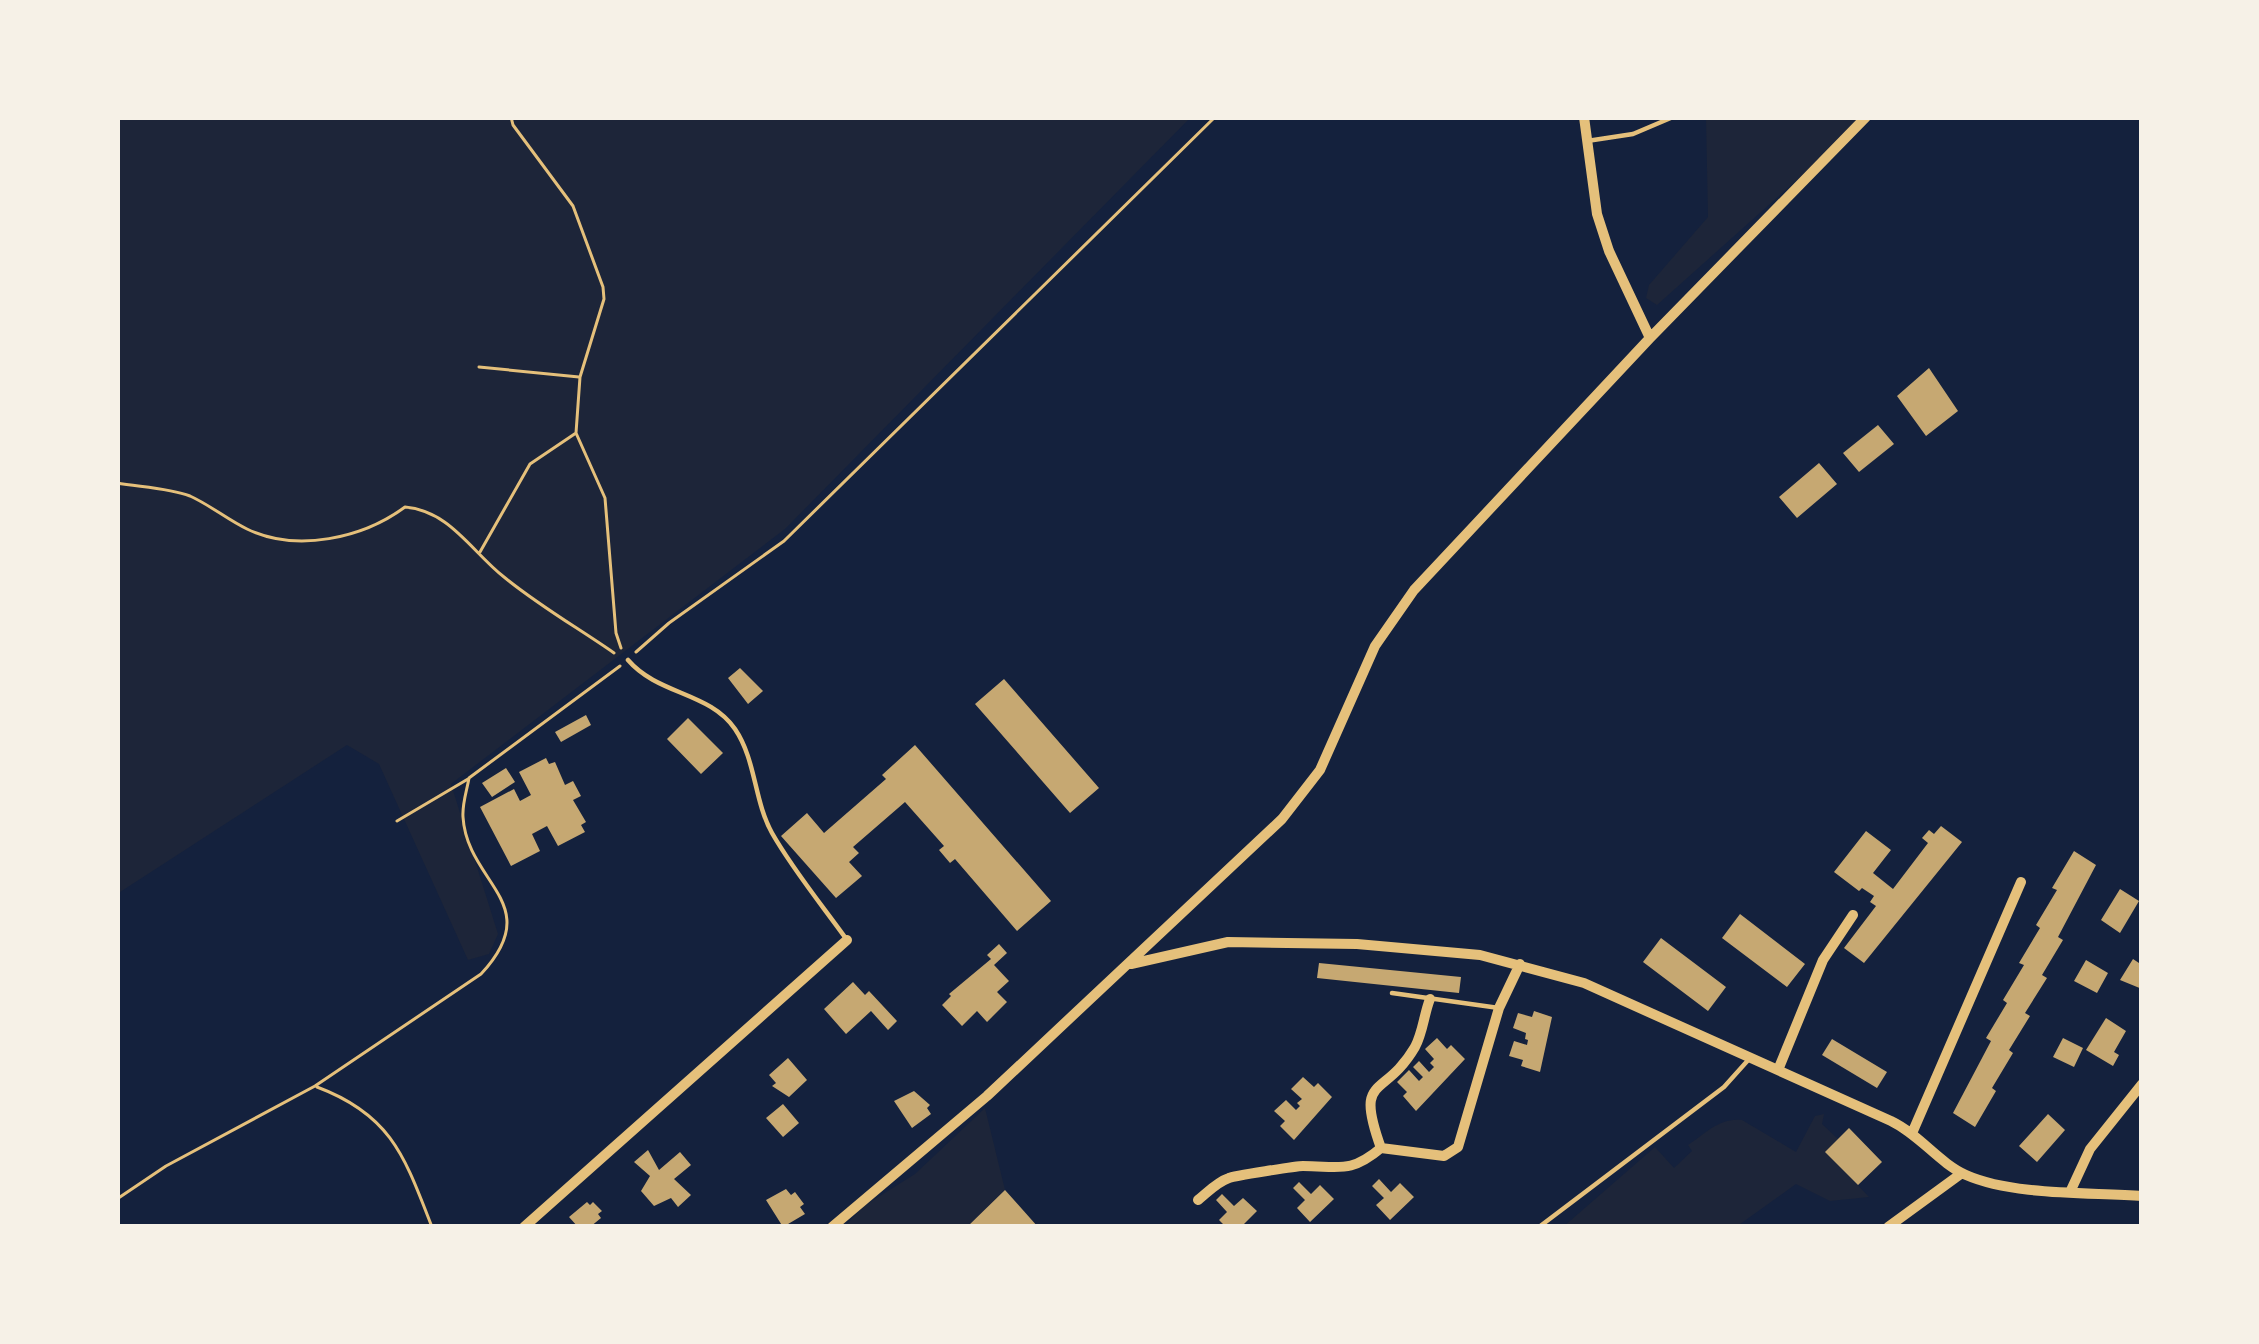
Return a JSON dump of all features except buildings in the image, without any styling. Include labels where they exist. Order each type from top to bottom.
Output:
[{"type":"street","points":[[1584,117],[1597,214],[1650,338]]},
{"type":"street","points":[[832,1227],[933,1145],[1304,794],[1332,746],[1375,646],[1441,559],[1866,117]]},
{"type":"street","points":[[1913,1132],[2021,882]]},
{"type":"street","points":[[1778,1070],[1823,960],[1853,915]]},
{"type":"street","points":[[524,1227],[847,940]]},
{"type":"street","points":[[1128,965],[1228,942],[1281,941],[1435,949],[1520,964],[1584,983],[1913,1132],[1962,1173],[2018,1186],[2142,1196]]},
{"type":"street","points":[[1198,1200],[1233,1176],[1298,1166],[1341,1170],[1365,1161],[1381,1148],[1444,1156],[1458,1147],[1499,1008],[1520,964]]},
{"type":"street","points":[[1381,1148],[1369,1117],[1370,1099],[1415,1046],[1430,999]]},
{"type":"street","points":[[2071,1190],[2090,1149],[2142,1084]]},
{"type":"street","points":[[1888,1227],[1962,1173]]},
{"type":"lane","points":[[1587,141],[1633,134],[1673,117]]},
{"type":"lane","points":[[626,659],[650,682],[695,697],[734,726],[754,772],[770,830],[847,940]]},
{"type":"lane","points":[[1392,994],[1499,1008]]},
{"type":"lane","points":[[1539,1227],[1724,1087],[1750,1058]]},
{"type":"path","points":[[512,117],[512,125],[573,206],[600,276],[604,298],[580,377],[576,433],[605,497],[616,633],[626,659]]},
{"type":"path","points":[[479,367],[580,377]]},
{"type":"path","points":[[479,554],[530,464],[576,433]]},
{"type":"path","points":[[117,483],[189,496],[248,530],[278,541],[354,536],[405,507],[427,508],[507,580],[626,659]]},
{"type":"path","points":[[397,821],[470,778]]},
{"type":"path","points":[[314,1086],[344,1097],[380,1123],[407,1164],[432,1227]]},
{"type":"shaded area","points":[[117,117],[1191,117],[785,529],[451,784],[498,934],[489,954],[468,960],[379,764],[347,745],[117,894]]},
{"type":"shaded area","points":[[1706,117],[1867,117],[1657,305],[1646,298],[1649,285],[1708,217]]},
{"type":"shaded area","points":[[985,1108],[1005,1190],[967,1227],[844,1227],[864,1206],[915,1174]]},
{"type":"shaded area","points":[[1824,1114],[1822,1124],[1838,1139],[1826,1152],[1869,1197],[1830,1201],[1796,1184],[1736,1227],[1563,1227],[1655,1147],[1674,1168],[1692,1151],[1688,1145],[1707,1131],[1720,1123],[1742,1120],[1796,1152],[1815,1116]]}]
